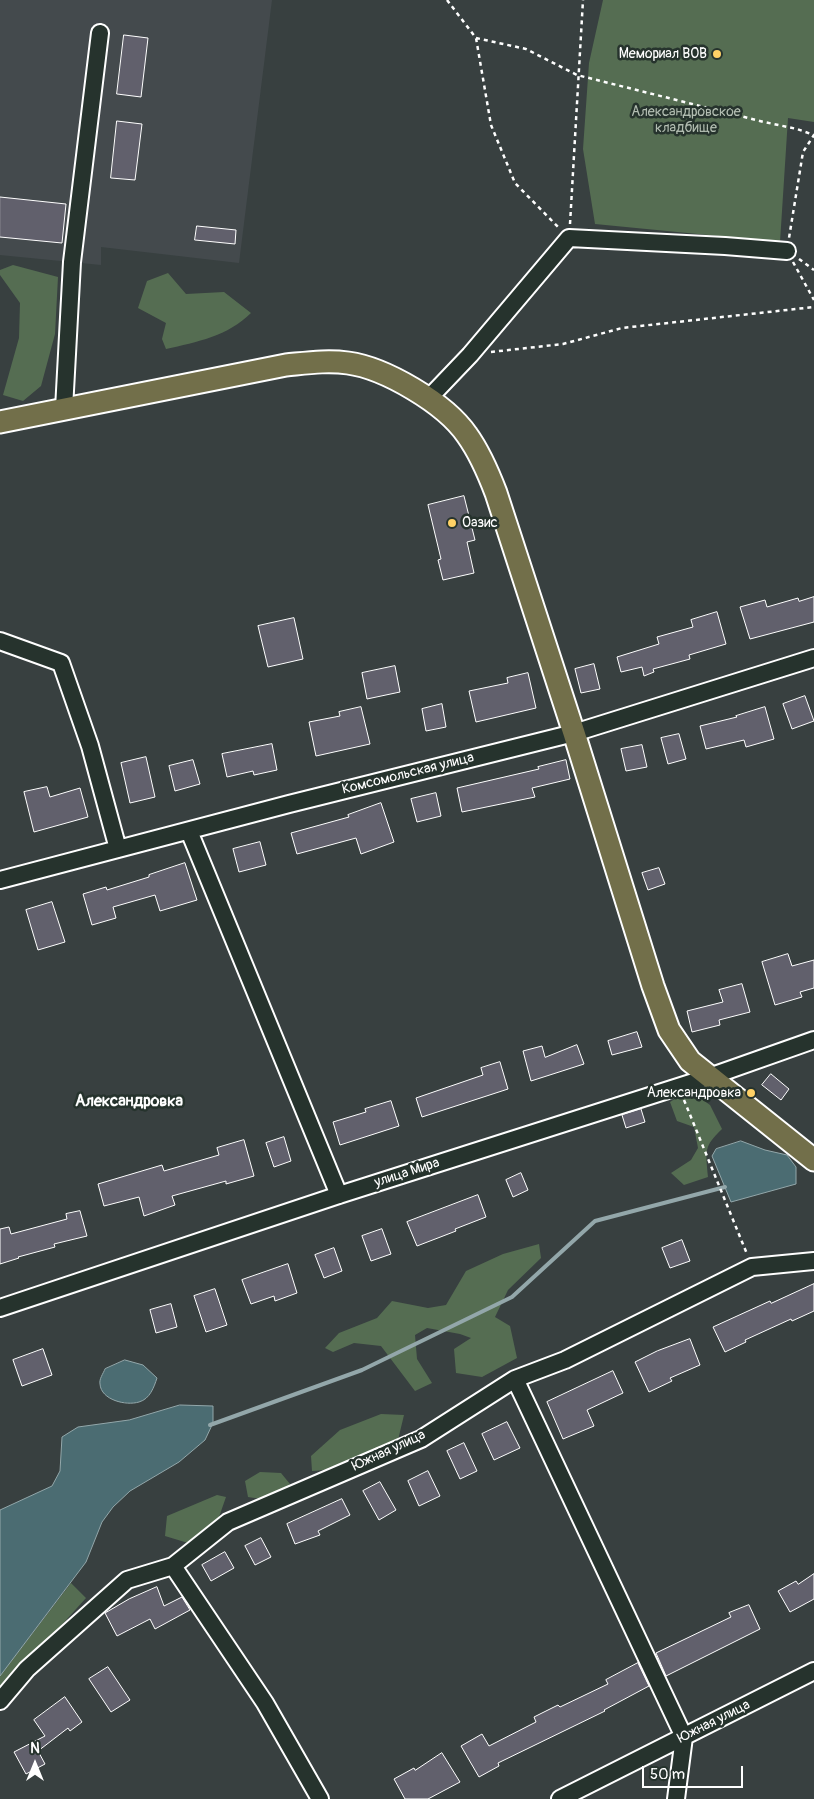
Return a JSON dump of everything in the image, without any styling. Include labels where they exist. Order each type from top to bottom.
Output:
[{"type":"main road","points":[[0,422],[286,365],[324,362],[348,363],[374,370],[396,380],[428,399],[449,415],[466,433],[481,457],[496,492],[650,976],[669,1030],[690,1061],[814,1160]]},
{"type":"street","points":[[64,409],[72,262],[100,33]]},
{"type":"street","points":[[428,399],[470,355],[569,238],[787,251]]},
{"type":"street","points":[[0,641],[62,663],[90,746],[118,849]]},
{"type":"street","name":"Комсомольская улица","points":[[0,880],[574,733],[814,658]]},
{"type":"street","points":[[189,831],[339,1195]]},
{"type":"street","name":"улица Мира","points":[[0,1308],[339,1195],[709,1077],[814,1040]]},
{"type":"street","name":"Южная улица","points":[[0,1701],[27,1669],[127,1580],[173,1566],[228,1522],[420,1438],[515,1379],[565,1360],[752,1267],[814,1261]]},
{"type":"street","points":[[515,1379],[684,1737],[676,1799]]},
{"type":"street","points":[[173,1566],[265,1703],[320,1799]]},
{"type":"street","name":"Южная улица","points":[[560,1799],[814,1671]]},
{"type":"path","points":[[447,0],[476,38],[491,125],[515,182],[569,238]]},
{"type":"path","points":[[569,238],[583,0]]},
{"type":"path","points":[[476,38],[526,49],[578,75],[798,129],[814,135],[803,152],[787,251],[814,300]]},
{"type":"path","points":[[787,251],[814,270]]},
{"type":"path","points":[[470,355],[563,344],[622,328],[814,307]]},
{"type":"path","points":[[678,1087],[752,1267]]},
{"type":"shaded area","points":[[0,0],[272,0],[239,263],[101,247],[101,265],[0,255]]},
{"type":"green space","name":"Александровское кладбище","points":[[603,0],[814,0],[814,122],[788,118],[780,242],[595,224],[583,149],[589,63]]},
{"type":"green space","points":[[13,265],[58,277],[55,334],[41,386],[23,401],[3,395],[19,338],[20,303],[0,275],[0,270]]},
{"type":"green space","points":[[168,273],[186,294],[224,292],[251,313],[222,333],[200,341],[166,349],[162,339],[166,323],[138,308],[147,281]]},
{"type":"green space","points":[[689,1090],[710,1105],[722,1129],[712,1140],[707,1150],[708,1177],[684,1185],[671,1173],[691,1160],[698,1148],[694,1127],[677,1121],[670,1102]]},
{"type":"green space","points":[[539,1244],[541,1258],[508,1290],[495,1317],[510,1326],[517,1358],[482,1377],[456,1373],[454,1349],[471,1338],[460,1334],[427,1328],[415,1335],[417,1359],[432,1383],[415,1391],[381,1346],[354,1343],[333,1352],[325,1348],[339,1333],[377,1318],[392,1301],[428,1308],[446,1305],[466,1271],[503,1254]]},
{"type":"green space","points":[[381,1414],[404,1415],[398,1440],[379,1451],[346,1464],[312,1471],[311,1456],[340,1430]]},
{"type":"green space","points":[[260,1472],[281,1473],[290,1484],[270,1496],[260,1498],[248,1497],[245,1481]]},
{"type":"green space","points":[[217,1495],[226,1497],[219,1517],[200,1537],[188,1543],[165,1536],[167,1516]]},
{"type":"green space","points":[[71,1583],[86,1598],[0,1693],[0,1676]]},
{"type":"water","points":[[741,1141],[765,1150],[787,1155],[796,1167],[796,1184],[731,1202],[712,1156],[716,1149]]},
{"type":"water","points":[[125,1360],[143,1365],[157,1378],[149,1395],[139,1402],[121,1402],[109,1398],[101,1390],[100,1380],[105,1369]]},
{"type":"water","points":[[180,1405],[213,1406],[213,1423],[205,1440],[179,1462],[130,1491],[113,1507],[102,1522],[86,1562],[0,1676],[0,1510],[52,1486],[60,1471],[62,1437],[78,1427],[129,1420]]},
{"type":"building","points":[[124,35],[148,38],[141,97],[117,94]]},
{"type":"building","points":[[117,121],[142,124],[135,180],[111,178]]},
{"type":"building","points":[[0,197],[66,204],[62,243],[0,237]]},
{"type":"building","points":[[197,226],[236,230],[235,244],[195,240]]},
{"type":"building","name":"Оазис","points":[[464,496],[475,540],[467,542],[474,573],[443,580],[438,560],[441,559],[428,505]]},
{"type":"building","points":[[814,597],[814,622],[750,639],[740,607],[765,600],[767,607],[798,598],[799,601]]},
{"type":"building","points":[[717,612],[726,644],[689,655],[690,659],[653,669],[654,672],[644,676],[642,667],[621,672],[617,657],[659,644],[657,637],[693,627],[691,620]]},
{"type":"building","points":[[294,618],[303,659],[268,667],[258,626]]},
{"type":"building","points":[[594,664],[600,689],[581,693],[575,669]]},
{"type":"building","points":[[395,666],[400,692],[367,699],[362,673]]},
{"type":"building","points":[[528,673],[536,708],[476,722],[469,691],[508,683],[507,678]]},
{"type":"building","points":[[805,696],[814,721],[792,729],[783,704]]},
{"type":"building","points":[[442,704],[446,727],[426,731],[422,709]]},
{"type":"building","points":[[361,707],[370,744],[316,756],[309,722],[340,716],[339,712]]},
{"type":"building","points":[[765,707],[774,739],[746,747],[744,740],[706,749],[700,726],[737,717]]},
{"type":"building","points":[[679,734],[686,759],[668,764],[661,738]]},
{"type":"building","points":[[272,744],[277,770],[254,775],[253,771],[227,777],[222,754]]},
{"type":"building","points":[[642,745],[647,767],[626,771],[621,749]]},
{"type":"building","points":[[146,757],[155,797],[130,803],[121,763]]},
{"type":"building","points":[[193,760],[200,784],[175,791],[169,766]]},
{"type":"building","points":[[566,760],[570,779],[532,788],[535,797],[462,812],[457,788],[539,769],[538,767]]},
{"type":"building","points":[[47,787],[50,797],[80,788],[88,817],[34,832],[24,792]]},
{"type":"building","points":[[436,793],[441,816],[417,822],[411,799]]},
{"type":"building","points":[[381,803],[394,842],[361,854],[356,838],[297,854],[291,833],[349,817],[348,815]]},
{"type":"building","points":[[260,842],[266,865],[239,872],[233,849]]},
{"type":"building","points":[[185,863],[197,900],[160,911],[155,895],[113,907],[116,918],[92,925],[83,894],[106,887],[107,890]]},
{"type":"building","points":[[659,868],[665,884],[648,890],[642,873]]},
{"type":"building","points":[[52,902],[65,942],[38,950],[26,910]]},
{"type":"building","points":[[788,954],[792,966],[814,960],[814,988],[800,992],[802,997],[775,1005],[762,962]]},
{"type":"building","points":[[742,984],[750,1012],[719,1020],[720,1025],[692,1032],[687,1011],[723,1002],[719,990]]},
{"type":"building","points":[[637,1032],[642,1047],[612,1055],[608,1041]]},
{"type":"building","points":[[577,1045],[584,1064],[531,1081],[523,1051],[542,1046],[545,1057]]},
{"type":"building","points":[[500,1062],[508,1089],[422,1117],[416,1098],[483,1075],[481,1068]]},
{"type":"building","points":[[771,1074],[789,1089],[781,1100],[762,1085]]},
{"type":"building","points":[[391,1101],[399,1126],[340,1145],[333,1122],[366,1112],[365,1109]]},
{"type":"building","points":[[641,1109],[645,1122],[626,1128],[622,1115]]},
{"type":"building","points":[[284,1137],[291,1161],[274,1167],[266,1143]]},
{"type":"building","points":[[244,1140],[254,1176],[226,1184],[226,1181],[172,1196],[175,1205],[144,1216],[139,1197],[104,1206],[98,1184],[162,1165],[164,1171],[219,1155],[217,1148]]},
{"type":"building","points":[[521,1173],[528,1190],[513,1197],[506,1180]]},
{"type":"building","points":[[478,1195],[486,1217],[417,1246],[407,1222]]},
{"type":"building","points":[[80,1211],[87,1236],[54,1244],[55,1247],[0,1264],[0,1229],[9,1227],[11,1234],[67,1219],[66,1214]]},
{"type":"building","points":[[382,1229],[391,1254],[371,1261],[362,1236]]},
{"type":"building","points":[[682,1240],[690,1261],[670,1268],[662,1248]]},
{"type":"building","points":[[334,1248],[342,1271],[324,1278],[315,1255]]},
{"type":"building","points":[[288,1264],[297,1293],[275,1301],[274,1296],[251,1304],[242,1280]]},
{"type":"building","points":[[814,1284],[814,1311],[792,1321],[791,1319],[745,1340],[746,1342],[725,1352],[713,1327],[770,1301],[771,1303]]},
{"type":"building","points":[[215,1289],[227,1325],[206,1332],[194,1296]]},
{"type":"building","points":[[171,1304],[177,1327],[156,1333],[150,1310]]},
{"type":"building","points":[[690,1339],[700,1365],[670,1378],[672,1381],[649,1392],[635,1362],[657,1351]]},
{"type":"building","points":[[43,1349],[52,1375],[22,1386],[13,1360]]},
{"type":"building","points":[[613,1371],[623,1393],[587,1410],[594,1426],[563,1439],[547,1402]]},
{"type":"building","points":[[507,1422],[520,1448],[494,1460],[482,1434]]},
{"type":"building","points":[[464,1443],[477,1471],[460,1479],[447,1451]]},
{"type":"building","points":[[428,1471],[440,1496],[419,1506],[408,1481]]},
{"type":"building","points":[[380,1482],[396,1510],[379,1520],[363,1491]]},
{"type":"building","points":[[342,1499],[350,1515],[318,1531],[320,1535],[295,1544],[287,1524]]},
{"type":"building","points":[[261,1538],[271,1557],[255,1565],[245,1546]]},
{"type":"building","points":[[225,1552],[234,1568],[211,1581],[202,1565]]},
{"type":"building","points":[[814,1574],[814,1599],[790,1612],[778,1591],[796,1581],[798,1584]]},
{"type":"building","points":[[157,1587],[164,1606],[182,1597],[190,1610],[155,1629],[150,1619],[117,1636],[105,1613],[129,1599]]},
{"type":"building","points":[[749,1605],[760,1629],[666,1676],[656,1653],[731,1617],[729,1613]]},
{"type":"building","points":[[638,1663],[649,1686],[605,1711],[498,1763],[499,1766],[479,1777],[461,1746],[482,1734],[489,1746],[536,1722],[534,1717],[608,1684],[606,1680]]},
{"type":"building","points":[[108,1667],[130,1700],[111,1712],[89,1679]]},
{"type":"building","points":[[65,1697],[82,1722],[70,1731],[68,1728],[38,1751],[45,1764],[26,1774],[14,1752],[45,1736],[34,1720]]},
{"type":"building","points":[[442,1753],[460,1782],[428,1799],[405,1799],[394,1779],[414,1768],[415,1770]]},
{"type":"waterway","points":[[210,1425],[362,1370],[512,1297],[595,1221],[725,1187]]},
{"type":"place","name":"Мемориал ВОВ","points":[[717,54]]},
{"type":"place","name":"Оазис","points":[[452,523]]},
{"type":"place","name":"Александровка","points":[[751,1093]]},
{"type":"district","name":"Александровка","points":[[129,1102]]}]
